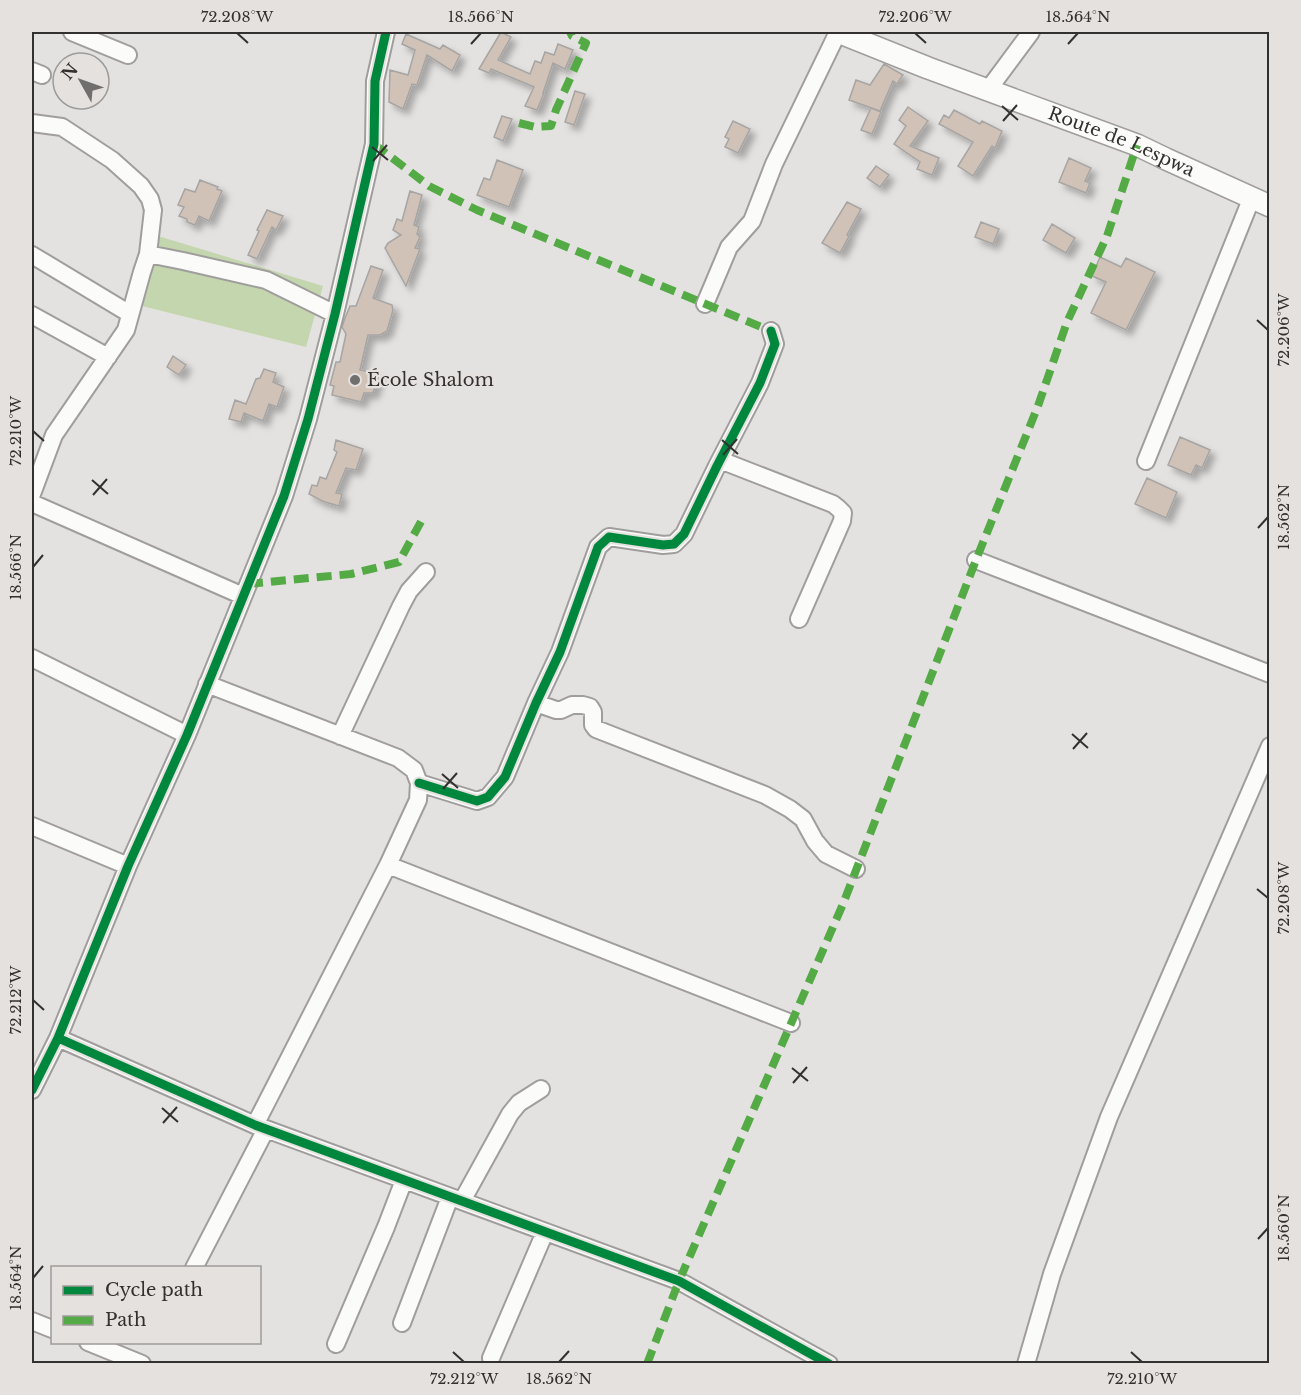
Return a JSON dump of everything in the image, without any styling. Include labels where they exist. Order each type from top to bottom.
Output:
[{"type":"street","points":[[72,32],[128,55]]},
{"type":"street","points":[[32,1090],[36,1073],[58,1038],[128,866],[187,735],[284,496],[308,418],[335,314],[374,144],[375,81],[386,32]]},
{"type":"street","points":[[705,304],[729,247],[752,221],[774,164],[838,32]]},
{"type":"street","name":"Route de Lespwa","points":[[838,32],[928,68],[1137,145],[1261,201]]},
{"type":"street","points":[[988,90],[1031,32]]},
{"type":"street","points":[[32,123],[62,128],[111,160],[141,186],[150,199],[153,210],[148,254],[126,330],[54,435],[32,494]]},
{"type":"street","points":[[1146,461],[1261,201]]},
{"type":"street","points":[[148,254],[266,280],[335,314]]},
{"type":"street","points":[[32,255],[130,314]]},
{"type":"street","points":[[32,315],[108,357]]},
{"type":"street","points":[[419,783],[477,801],[488,797],[505,777],[560,652],[598,547],[609,537],[663,545],[674,544],[684,534],[760,383],[775,344],[771,331]]},
{"type":"street","points":[[720,460],[833,504],[843,513],[842,521],[799,619]]},
{"type":"street","points":[[32,503],[243,596]]},
{"type":"street","points":[[976,560],[1269,674]]},
{"type":"street","points":[[340,736],[401,606],[409,591],[426,572]]},
{"type":"street","points":[[32,658],[187,735]]},
{"type":"street","points":[[195,1266],[388,865],[418,800],[419,783],[414,770],[398,759],[207,684]]},
{"type":"street","points":[[536,703],[556,710],[572,705],[590,707],[593,712],[593,725],[596,729],[765,795],[803,819],[815,841],[826,854],[856,869]]},
{"type":"street","points":[[1026,1364],[1052,1274],[1109,1117],[1269,747]]},
{"type":"street","points":[[32,826],[128,866]]},
{"type":"street","points":[[388,865],[791,1023]]},
{"type":"street","points":[[58,1038],[261,1127],[680,1281],[829,1364]]},
{"type":"street","points":[[402,1323],[456,1199],[510,1114],[519,1103],[541,1089]]},
{"type":"street","points":[[336,1344],[404,1180]]},
{"type":"street","points":[[491,1358],[545,1232]]},
{"type":"street","points":[[32,1321],[51,1329]]},
{"type":"street","points":[[93,1344],[142,1364]]},
{"type":"green space","points":[[158,236],[323,286],[306,347],[142,306]]},
{"type":"building","points":[[501,32],[511,37],[498,60],[530,74],[535,61],[541,63],[545,52],[554,55],[558,44],[573,50],[565,69],[553,63],[537,110],[525,106],[534,87],[491,69],[489,73],[479,69]]},
{"type":"building","points":[[406,34],[440,49],[443,45],[460,55],[452,71],[427,55],[417,85],[412,84],[403,109],[389,102],[390,70],[408,75],[415,50],[402,44]]},
{"type":"building","points":[[884,64],[903,75],[897,84],[893,81],[880,111],[849,100],[856,80],[870,85]]},
{"type":"building","points":[[575,91],[585,94],[574,125],[565,122]]},
{"type":"building","points":[[908,107],[928,121],[910,146],[939,158],[932,175],[917,169],[920,162],[894,144],[906,126],[899,120]]},
{"type":"building","points":[[871,108],[881,112],[872,134],[861,130]]},
{"type":"building","points":[[954,110],[980,124],[982,121],[1002,131],[995,148],[992,146],[973,176],[958,166],[973,142],[939,124],[944,115],[949,118]]},
{"type":"building","points":[[502,116],[512,119],[503,141],[494,137]]},
{"type":"building","points":[[733,121],[750,129],[738,153],[725,147],[729,139],[725,137]]},
{"type":"building","points":[[1069,158],[1091,168],[1085,181],[1090,183],[1086,193],[1059,182]]},
{"type":"building","points":[[497,160],[523,170],[509,207],[477,195],[484,178],[490,180]]},
{"type":"building","points":[[876,166],[889,175],[880,187],[867,178]]},
{"type":"building","points":[[200,180],[222,191],[209,221],[199,216],[195,225],[179,216],[184,207],[178,205],[185,189],[195,192]]},
{"type":"building","points":[[410,191],[422,195],[414,225],[419,227],[417,234],[420,237],[415,248],[420,249],[406,286],[385,248],[388,243],[401,235],[393,230],[397,219],[402,221]]},
{"type":"building","points":[[847,202],[861,209],[840,253],[822,243]]},
{"type":"building","points":[[267,210],[283,216],[276,230],[272,227],[257,259],[248,255]]},
{"type":"building","points":[[981,222],[999,229],[993,244],[975,237]]},
{"type":"building","points":[[1052,224],[1075,238],[1066,253],[1043,240]]},
{"type":"building","points":[[1100,257],[1121,267],[1126,258],[1155,272],[1126,330],[1091,313],[1106,282],[1092,276]]},
{"type":"building","points":[[371,266],[383,270],[373,298],[392,305],[393,310],[387,331],[380,335],[368,335],[360,370],[379,374],[373,393],[364,393],[361,402],[332,395],[334,386],[330,385],[336,362],[340,362],[346,334],[342,327],[345,318],[350,306],[356,306]]},
{"type":"building","points":[[173,356],[186,365],[179,375],[167,367]]},
{"type":"building","points":[[264,369],[276,373],[273,382],[284,387],[277,407],[269,404],[263,421],[244,413],[241,422],[229,419],[235,400],[246,404],[256,379],[260,378]]},
{"type":"building","points":[[1180,437],[1210,450],[1202,468],[1196,465],[1191,475],[1168,465]]},
{"type":"building","points":[[336,440],[363,449],[356,470],[346,468],[336,493],[342,494],[339,506],[309,494],[312,485],[317,486],[320,477],[326,479],[337,452],[334,450]]},
{"type":"building","points":[[1147,478],[1177,492],[1166,518],[1135,504]]},
{"type":"marked path","points":[[519,123],[535,127],[551,126],[586,43],[572,36],[570,32]]},
{"type":"marked path","points":[[374,144],[429,186],[477,210],[771,331]]},
{"type":"marked path","points":[[647,1364],[679,1281],[843,904],[1038,406],[1067,322],[1107,236],[1137,145]]},
{"type":"marked path","points":[[248,584],[351,574],[399,562],[424,516]]},
{"type":"cycle path","points":[[32,1090],[58,1038],[128,866],[187,735],[284,496],[308,419],[335,314],[374,144],[375,81],[386,32]]},
{"type":"cycle path","points":[[419,783],[477,801],[488,797],[505,777],[560,652],[598,547],[609,537],[663,545],[674,544],[684,534],[760,383],[775,344],[771,331]]},
{"type":"cycle path","points":[[58,1038],[255,1125],[679,1281],[829,1364]]},
{"type":"place","name":"École Shalom","points":[[355,380]]}]
